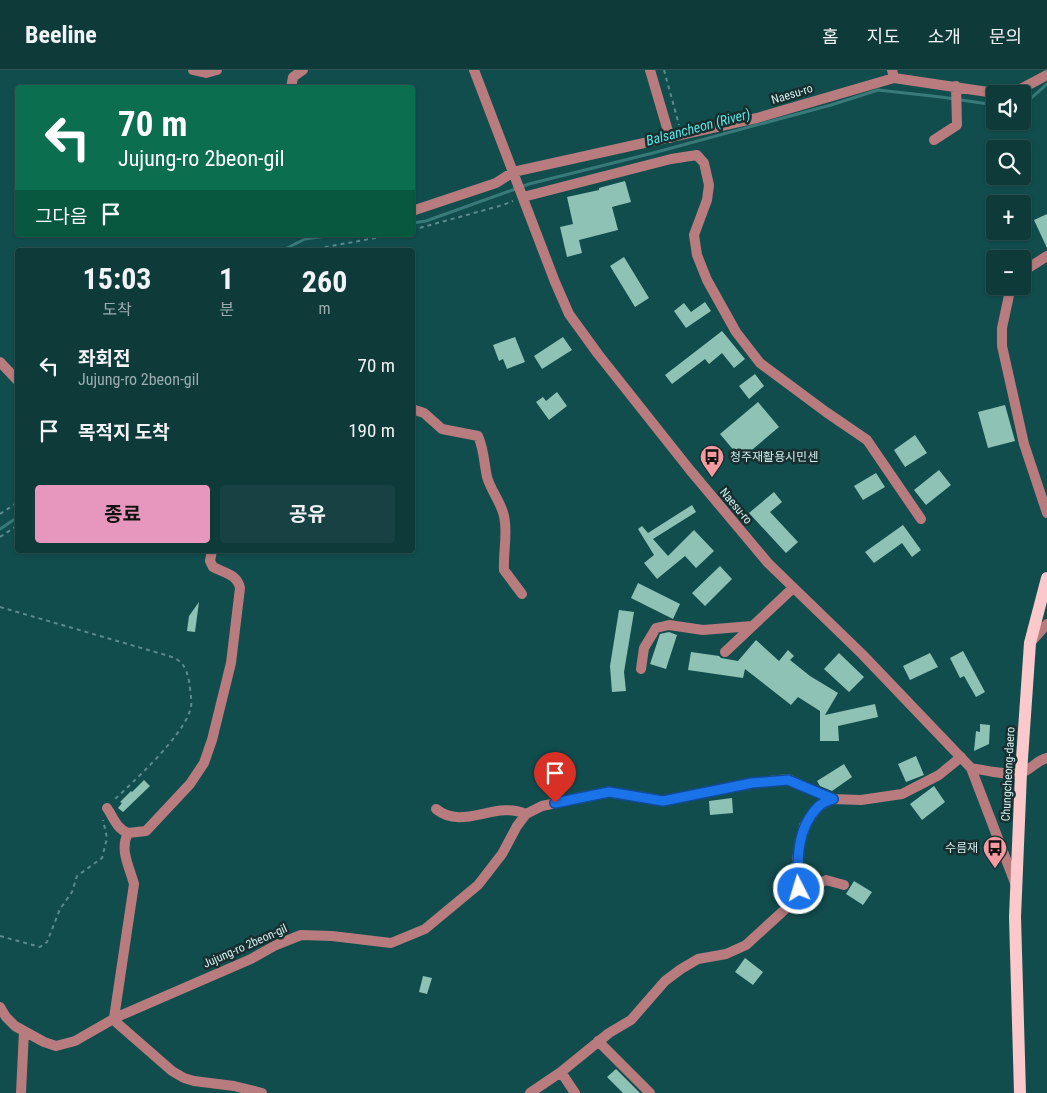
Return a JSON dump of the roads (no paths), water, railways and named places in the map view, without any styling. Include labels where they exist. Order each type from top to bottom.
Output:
[{"type":"main road","name":"Chungcheong-daero","points":[[1020,1093],[1015,917],[1021,773],[1030,643],[1047,578]]},
{"type":"street","points":[[193,70],[206,73],[217,70]]},
{"type":"street","points":[[292,85],[293,77],[303,70]]},
{"type":"street","points":[[474,70],[514,174]]},
{"type":"street","points":[[650,70],[670,138]]},
{"type":"street","points":[[893,74],[957,89],[988,92],[1017,91],[1047,76]]},
{"type":"street","name":"Naesu-ro","points":[[415,210],[496,183],[514,174],[757,118],[893,74]]},
{"type":"street","points":[[934,140],[957,125],[957,89]]},
{"type":"street","points":[[522,195],[671,159],[697,155],[700,157],[704,163],[709,185],[707,200],[694,235],[697,255],[707,280],[736,332],[760,363],[826,412],[868,440],[921,519]]},
{"type":"street","name":"Naesu-ro","points":[[514,174],[569,314],[598,354],[690,470],[768,563],[862,654],[971,768]]},
{"type":"street","points":[[1031,266],[1047,256]]},
{"type":"street","points":[[1009,295],[1002,328],[1002,346],[1024,444],[1047,513]]},
{"type":"street","points":[[0,362],[15,378]]},
{"type":"street","points":[[415,410],[424,413],[442,429],[478,436],[483,446],[484,464],[489,484],[504,515],[504,570],[522,594]]},
{"type":"street","points":[[108,808],[117,825],[122,830],[128,833],[146,830],[198,774],[212,740],[231,664],[240,588],[233,576],[213,567],[210,561],[211,553]]},
{"type":"street","points":[[725,652],[793,588]]},
{"type":"street","points":[[1030,643],[1047,624]]},
{"type":"street","points":[[641,669],[644,648],[656,628],[668,625],[703,630],[752,626]]},
{"type":"street","points":[[436,809],[444,816],[459,818],[506,810],[517,810],[526,814],[542,806],[609,792],[663,801],[752,783],[788,780],[833,799],[861,800],[902,794],[939,776],[961,757]]},
{"type":"street","points":[[1016,886],[971,768],[1021,773],[1042,759],[1047,758]]},
{"type":"street","points":[[530,1093],[561,1072],[598,1041],[631,1020],[665,981],[681,969],[698,959],[726,954],[746,945],[792,903],[799,889],[797,859],[804,826],[819,806],[833,799]]},
{"type":"street","name":"Jujung-ro 2beon-gil","points":[[0,1007],[6,1017],[24,1031],[56,1046],[75,1040],[114,1018],[251,959],[276,945],[301,935],[332,936],[391,943],[425,930],[478,885],[502,854],[517,826],[526,814]]},
{"type":"street","points":[[128,833],[124,843],[127,864],[134,884],[114,1018],[117,1023],[157,1058],[184,1078],[234,1086],[262,1093]]},
{"type":"street","points":[[797,893],[808,890],[826,880],[844,885]]},
{"type":"street","points":[[21,1093],[24,1031]]},
{"type":"street","points":[[598,1041],[650,1093]]},
{"type":"street","points":[[561,1072],[575,1093]]},
{"type":"waterway","name":"Balsancheon (River)","points":[[1031,98],[1047,84]]},
{"type":"waterway","name":"Balsancheon (River)","points":[[415,223],[426,221],[529,184],[653,153],[831,105],[878,90],[986,104]]},
{"type":"waterway","name":"Balsancheon (River)","points":[[287,248],[305,239],[320,237]]},
{"type":"waterway","name":"Balsancheon (River)","points":[[0,529],[15,519]]},
{"type":"place","name":"청주재활용시민센","points":[[712,478]]},
{"type":"place","name":"수름재","points":[[995,869]]}]
